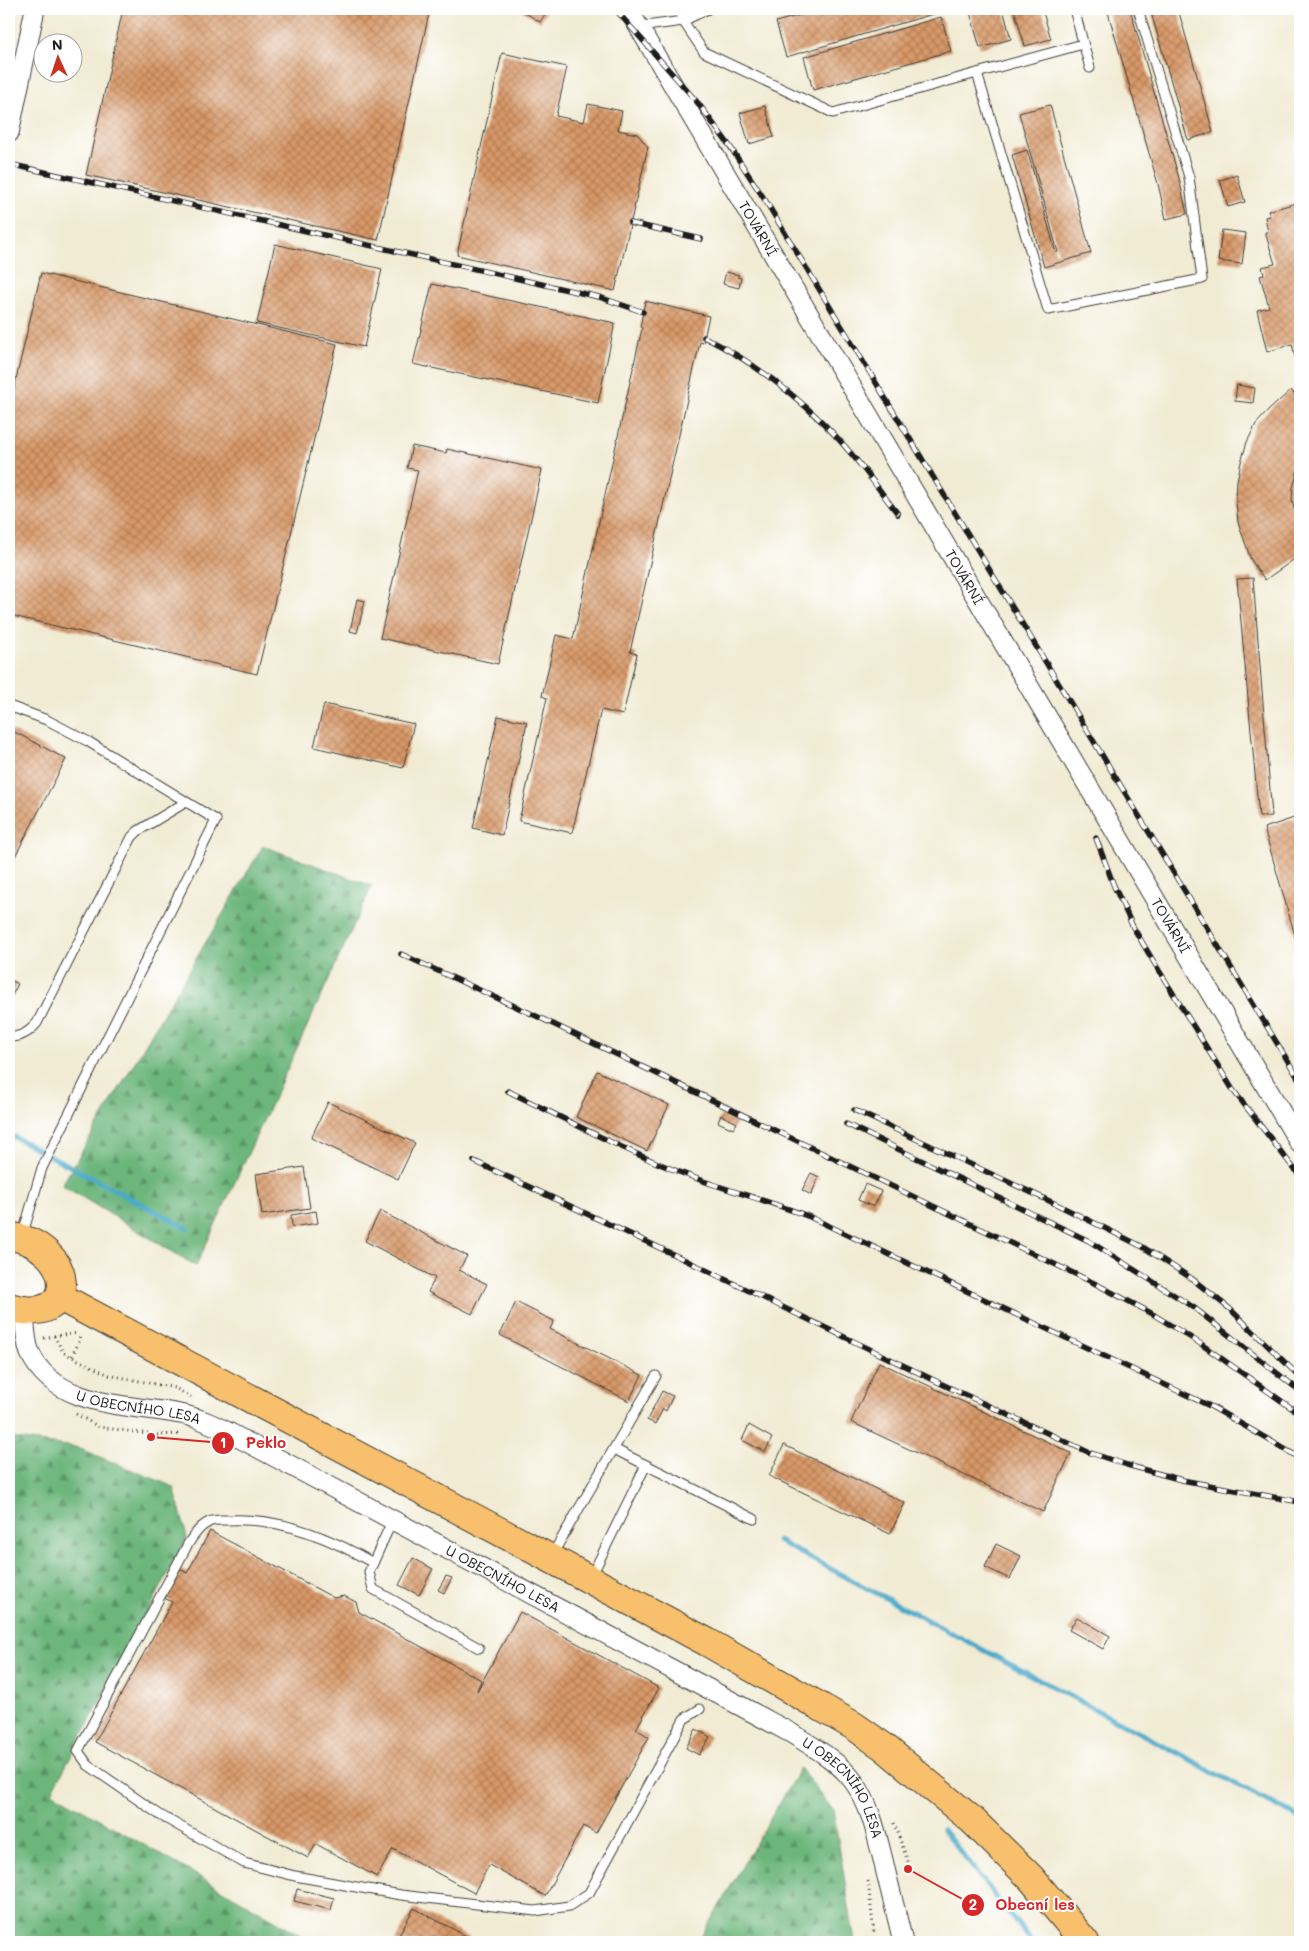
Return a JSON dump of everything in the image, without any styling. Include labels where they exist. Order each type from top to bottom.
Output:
[{"type":"main road","points":[[16,1237],[45,1251],[58,1268],[62,1277],[60,1297],[733,1656],[854,1726],[884,1747],[972,1820],[1031,1878],[1085,1942]]},
{"type":"main road","name":"U OBECNÍHO LESA","points":[[16,1309],[41,1310],[52,1305],[60,1297]]},
{"type":"street","points":[[9,133],[35,9]]},
{"type":"street","name":"TOVÁRNÍ","points":[[628,9],[1300,1144]]},
{"type":"street","name":"U OBECNÍHO LESA","points":[[16,1309],[37,1364],[56,1383],[76,1395],[182,1414],[203,1420],[394,1519],[791,1733],[836,1763],[854,1782],[864,1799],[874,1824],[903,1942]]},
{"type":"lane","points":[[680,9],[683,21],[704,52],[833,112],[1083,44]]},
{"type":"lane","points":[[638,26],[683,21],[708,9]]},
{"type":"lane","points":[[1074,9],[1090,68]]},
{"type":"lane","points":[[977,73],[1048,310],[1202,279],[1189,177],[1138,9]]},
{"type":"lane","points":[[9,706],[56,724],[89,742],[216,820],[42,1168],[16,1237]]},
{"type":"lane","points":[[9,1036],[22,1035],[29,1032],[37,1023],[132,837],[138,831],[186,802]]},
{"type":"lane","points":[[550,1558],[656,1376]]},
{"type":"lane","points":[[614,1450],[754,1519]]},
{"type":"lane","points":[[590,1580],[646,1465]]},
{"type":"lane","points":[[373,1563],[353,1551],[303,1529],[244,1519],[210,1521],[196,1533],[188,1544],[78,1751],[88,1765],[160,1815],[244,1863],[295,1876],[401,1895],[535,1911],[569,1906],[589,1893],[684,1719],[700,1709]]},
{"type":"lane","points":[[394,1519],[369,1572],[372,1589],[479,1648]]},
{"type":"path","points":[[72,1356],[80,1340],[80,1333]]},
{"type":"path","points":[[27,1342],[54,1336],[64,1353],[109,1375],[175,1388],[193,1398]]},
{"type":"path","points":[[99,1427],[156,1436]]},
{"type":"path","points":[[868,1876],[874,1934]]},
{"type":"green space","points":[[263,846],[372,886],[196,1266],[62,1185]]},
{"type":"green space","points":[[9,1438],[75,1447],[174,1487],[187,1538],[52,1792],[313,1942],[9,1942]]},
{"type":"green space","points":[[800,1768],[833,1810],[855,1942],[698,1942]]},
{"type":"building","points":[[123,9],[430,9],[378,240],[86,175]]},
{"type":"building","points":[[519,9],[548,9],[540,22]]},
{"type":"building","points":[[771,9],[793,9],[773,15]]},
{"type":"building","points":[[821,9],[939,9],[940,12],[786,57],[776,22]]},
{"type":"building","points":[[969,9],[1003,9],[1011,39],[980,48]]},
{"type":"building","points":[[1014,9],[1042,9],[1051,39],[1025,46]]},
{"type":"building","points":[[1107,9],[1130,9],[1179,178],[1187,214],[1166,219],[1158,184]]},
{"type":"building","points":[[1150,9],[1178,9],[1213,132],[1188,140]]},
{"type":"building","points":[[941,17],[951,51],[813,90],[804,57]]},
{"type":"building","points":[[502,53],[567,67],[556,116],[584,122],[588,104],[622,111],[618,130],[637,134],[648,147],[615,291],[457,255]]},
{"type":"building","points":[[1050,105],[1091,253],[1044,267],[1012,155],[1027,150],[1056,253],[1058,252],[1019,113]]},
{"type":"building","points":[[765,106],[774,137],[749,144],[740,113]]},
{"type":"building","points":[[1237,175],[1245,202],[1228,207],[1220,180]]},
{"type":"building","points":[[1300,202],[1300,360],[1296,361],[1292,344],[1267,352],[1257,310],[1269,307],[1260,276],[1264,275],[1262,267],[1275,264],[1265,232],[1268,232],[1265,217],[1270,216],[1268,211]]},
{"type":"building","points":[[1222,230],[1246,233],[1242,264],[1218,261]]},
{"type":"building","points":[[275,244],[382,269],[364,347],[257,323]]},
{"type":"building","points":[[726,272],[739,275],[737,277],[741,278],[739,288],[723,284]]},
{"type":"building","points":[[41,273],[337,344],[257,674],[9,615],[9,409]]},
{"type":"building","points":[[432,284],[615,323],[598,403],[413,364]]},
{"type":"building","points":[[645,301],[709,316],[703,343],[700,342],[630,652],[637,654],[623,715],[601,710],[572,833],[519,821],[547,698],[542,696],[556,635],[573,639],[642,328],[640,327]]},
{"type":"building","points":[[1237,385],[1255,388],[1253,403],[1235,401]]},
{"type":"building","points":[[1291,390],[1300,403],[1300,464],[1293,487],[1292,500],[1300,531],[1300,555],[1265,580],[1251,560],[1238,522],[1237,481],[1247,442],[1256,424]]},
{"type":"building","points":[[412,446],[446,453],[447,449],[542,470],[498,664],[380,638],[418,470],[407,468]]},
{"type":"building","points":[[1253,578],[1272,816],[1259,817],[1237,579]]},
{"type":"building","points":[[357,599],[365,601],[357,633],[350,631]]},
{"type":"building","points":[[324,704],[414,724],[403,768],[314,747]]},
{"type":"building","points":[[498,716],[527,722],[502,835],[473,828]]},
{"type":"building","points":[[9,729],[66,759],[9,868]]},
{"type":"building","points":[[1300,816],[1300,953],[1264,828]]},
{"type":"building","points":[[9,979],[18,984],[9,1001]]},
{"type":"building","points":[[597,1071],[669,1105],[647,1151],[576,1117]]},
{"type":"building","points":[[328,1102],[415,1143],[398,1179],[311,1138]]},
{"type":"building","points":[[721,1115],[737,1123],[733,1129],[718,1122]]},
{"type":"building","points":[[304,1167],[310,1208],[262,1215],[256,1174]]},
{"type":"building","points":[[811,1173],[819,1177],[811,1195],[802,1190]]},
{"type":"building","points":[[865,1184],[881,1191],[874,1207],[858,1200]]},
{"type":"building","points":[[316,1211],[318,1223],[292,1227],[291,1215]]},
{"type":"building","points":[[380,1211],[467,1256],[459,1270],[487,1284],[472,1314],[428,1292],[435,1278],[365,1241]]},
{"type":"building","points":[[516,1302],[554,1321],[550,1329],[642,1375],[629,1401],[500,1335]]},
{"type":"building","points":[[879,1362],[1071,1453],[1043,1512],[851,1422]]},
{"type":"building","points":[[662,1391],[673,1396],[666,1411],[663,1409],[655,1424],[647,1420]]},
{"type":"building","points":[[749,1425],[772,1438],[765,1452],[742,1440]]},
{"type":"building","points":[[784,1445],[905,1503],[890,1534],[769,1476]]},
{"type":"building","points":[[210,1531],[334,1598],[344,1596],[356,1602],[359,1612],[481,1680],[477,1691],[520,1612],[659,1688],[636,1729],[649,1737],[596,1833],[583,1826],[545,1896],[489,1865],[474,1893],[393,1849],[377,1877],[316,1844],[308,1858],[95,1742],[172,1602],[164,1598],[180,1569],[187,1573]]},
{"type":"building","points":[[996,1544],[1021,1556],[1010,1579],[985,1567]]},
{"type":"building","points":[[413,1558],[433,1569],[419,1595],[399,1585]]},
{"type":"building","points":[[446,1576],[452,1578],[444,1593],[438,1590]]},
{"type":"building","points":[[1077,1617],[1110,1636],[1103,1649],[1069,1630]]},
{"type":"building","points":[[696,1729],[710,1737],[699,1755],[686,1748]]},
{"type":"building","points":[[297,1889],[334,1898],[331,1910],[294,1901]]},
{"type":"building","points":[[414,1908],[477,1942],[395,1942]]},
{"type":"waterway","points":[[9,1134],[187,1228]]},
{"type":"waterway","points":[[778,1541],[1300,1818]]},
{"type":"waterway","points":[[943,1830],[1032,1942]]},
{"type":"railway","points":[[615,9],[698,103],[729,145],[765,200],[1300,1081]]},
{"type":"railway","points":[[9,164],[599,297],[643,312]]},
{"type":"railway","points":[[630,223],[701,239]]},
{"type":"railway","points":[[704,337],[751,365],[809,409],[843,444],[898,514]]},
{"type":"railway","points":[[1096,838],[1114,886],[1133,927],[1158,969],[1233,1090],[1299,1175]]},
{"type":"railway","points":[[401,954],[532,1014],[1094,1283],[1151,1313],[1201,1344],[1300,1414]]},
{"type":"railway","points":[[508,1091],[600,1137],[671,1169],[810,1217],[1212,1407],[1300,1458]]},
{"type":"railway","points":[[854,1110],[1058,1205],[1143,1247],[1191,1278],[1230,1309],[1300,1377]]},
{"type":"railway","points":[[846,1124],[1089,1241],[1193,1307],[1300,1391]]},
{"type":"railway","points":[[474,1161],[1088,1452],[1182,1480],[1300,1502]]},
{"type":"place","name":"Peklo","points":[[151,1437]]},
{"type":"place","name":"Obecní les","points":[[908,1869]]}]
